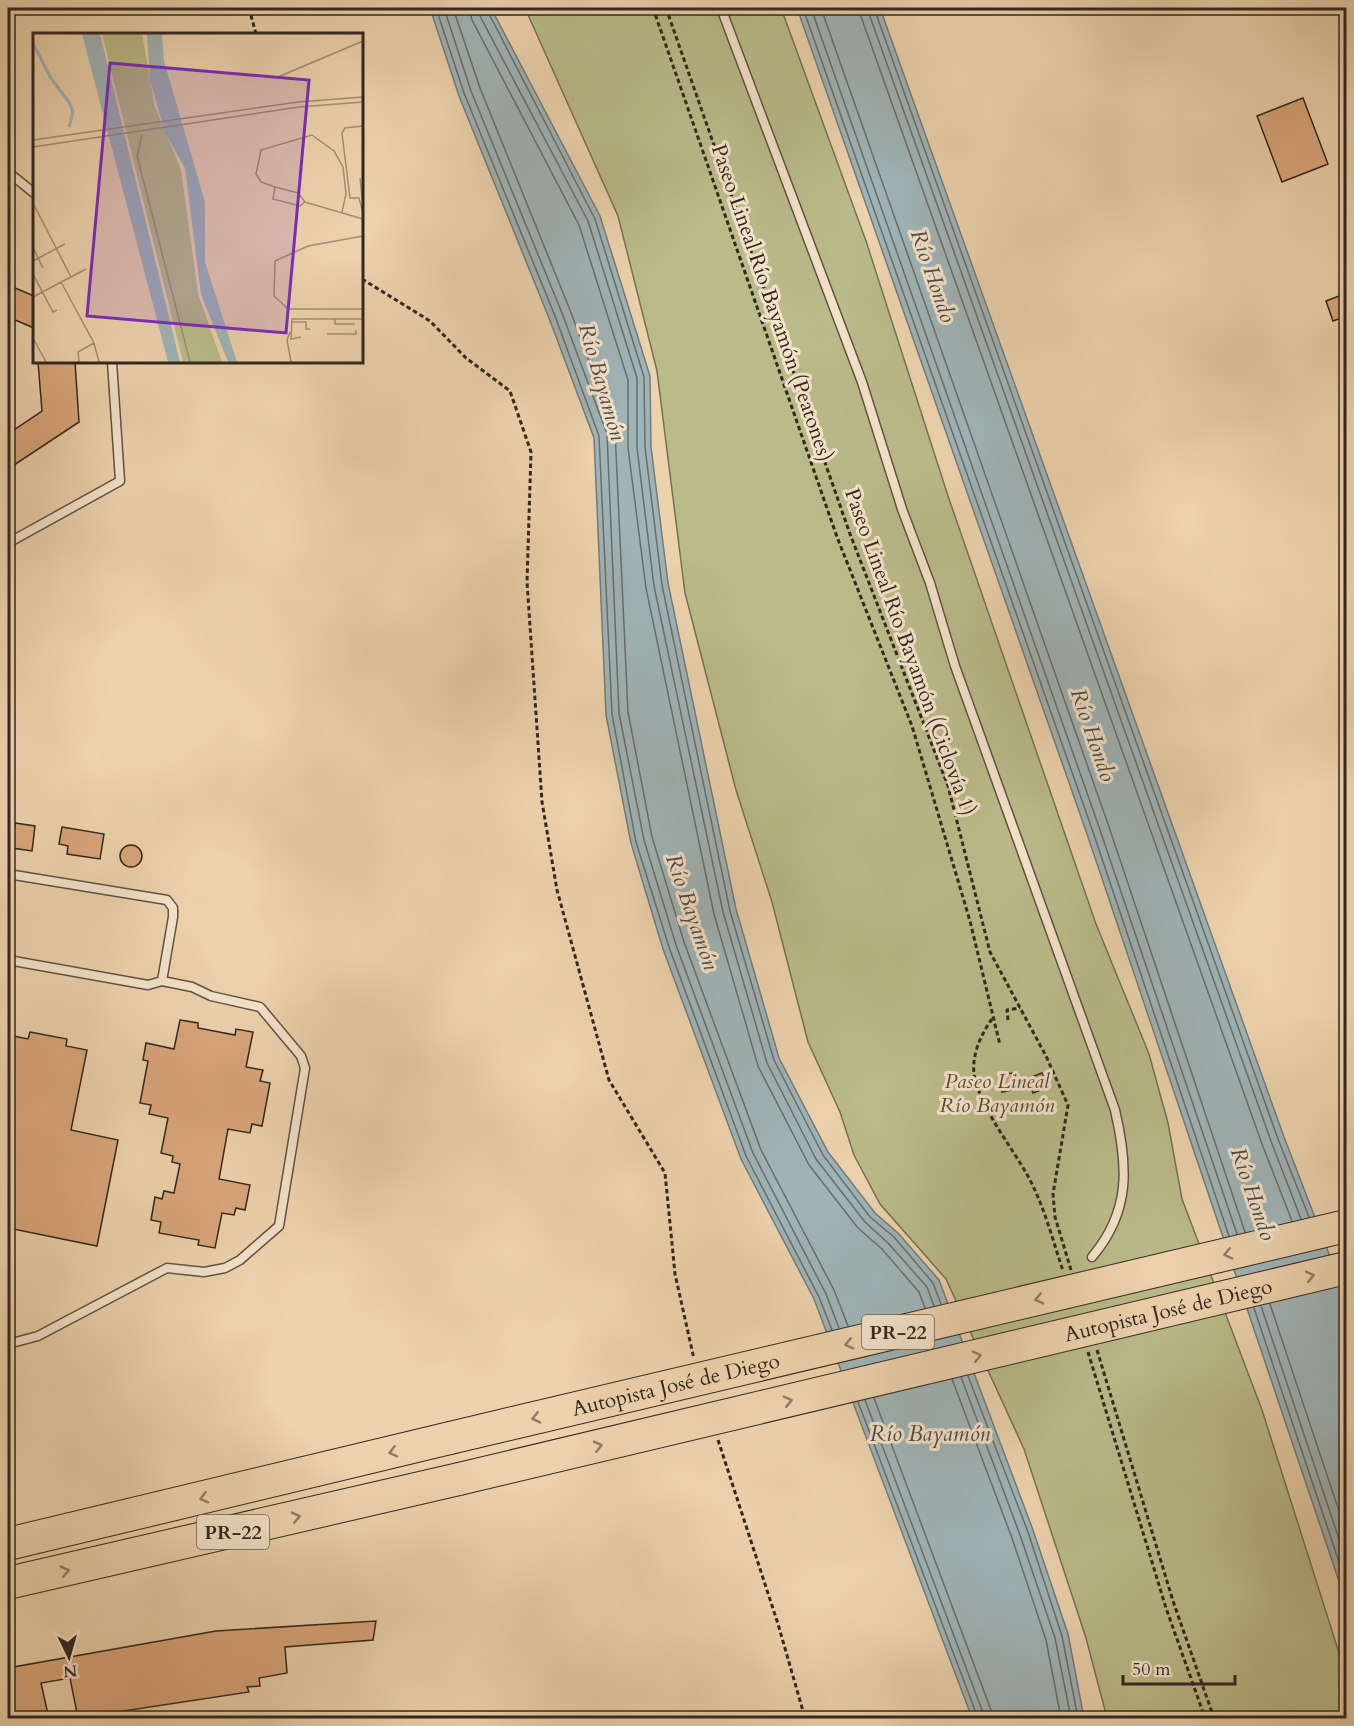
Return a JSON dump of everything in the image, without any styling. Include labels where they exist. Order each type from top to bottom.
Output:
[{"type":"highway","name":"Autopista José de Diego","points":[[8,1544],[1347,1226]]},
{"type":"highway","name":"Autopista José de Diego","points":[[8,1583],[459,1479],[1347,1268]]},
{"type":"lane","points":[[721,8],[861,382],[902,509],[930,583],[954,666],[1115,1110],[1124,1170],[1120,1210],[1110,1233],[1092,1257]]},
{"type":"lane","points":[[8,172],[33,193]]},
{"type":"lane","points":[[8,543],[120,481],[112,363]]},
{"type":"lane","points":[[8,874],[167,900],[172,908],[173,917],[162,981]]},
{"type":"lane","points":[[8,960],[148,985],[162,981],[192,987],[211,996],[260,1007],[301,1056],[305,1068],[279,1226],[240,1260],[225,1268],[204,1272],[168,1268],[38,1336],[8,1344]]},
{"type":"path","points":[[249,8],[256,33]]},
{"type":"path","name":"Paseo Lineal Río Bayamón (Peatones)","points":[[653,8],[837,537],[912,726],[970,921],[1000,1046]]},
{"type":"path","name":"Paseo Lineal Río Bayamón (Ciclovía 1)","points":[[666,8],[850,534],[948,786],[990,952],[1068,1105],[1053,1194],[1055,1217],[1074,1279]]},
{"type":"path","points":[[363,280],[430,321],[466,358],[510,391],[531,452],[527,582],[542,802],[557,890],[609,1080],[665,1173],[675,1274],[686,1330],[696,1364]]},
{"type":"path","points":[[1008,1020],[1007,1010],[1020,1008]]},
{"type":"path","points":[[992,1019],[983,1033],[974,1056],[975,1082],[1035,1191],[1050,1228],[1066,1281]]},
{"type":"path","points":[[1095,1340],[1173,1601],[1214,1719]]},
{"type":"path","points":[[1086,1347],[1166,1608],[1205,1719]]},
{"type":"path","points":[[716,1433],[805,1719]]},
{"type":"green space","name":"Paseo Lineal Río Bayamón","points":[[525,8],[781,8],[866,241],[948,496],[1096,924],[1149,1054],[1168,1123],[1182,1199],[1262,1410],[1346,1675],[1346,1718],[1107,1718],[1086,1638],[1024,1449],[946,1279],[880,1204],[854,1155],[840,1112],[808,1042],[772,902],[736,790],[685,593],[657,371],[618,216]]},
{"type":"water","name":"Río Bayamón","points":[[430,8],[491,8],[600,216],[650,376],[651,447],[668,583],[736,909],[779,1058],[828,1152],[875,1213],[898,1233],[939,1280],[1033,1530],[1068,1634],[1084,1718],[972,1718],[814,1299],[741,1159],[663,949],[631,843],[606,715],[594,438],[549,318],[459,96]]},
{"type":"water","name":"Río Hondo","points":[[797,8],[880,8],[1284,1137],[1346,1298],[1346,1602],[1086,831]]},
{"type":"building","points":[[1303,98],[1328,164],[1282,182],[1257,116]]},
{"type":"building","points":[[8,285],[33,296],[33,328],[8,317]]},
{"type":"building","points":[[1347,293],[1347,316],[1333,321],[1326,301]]},
{"type":"building","points":[[38,363],[75,363],[79,422],[8,469],[8,434],[42,411]]},
{"type":"building","points":[[15,823],[35,826],[32,851],[12,848]]},
{"type":"building","points":[[62,827],[104,834],[100,859],[67,854],[68,846],[59,844]]},
{"type":"building","points":[[131,845],[139,848],[142,856],[139,864],[131,867],[123,864],[120,856],[123,848]]},
{"type":"building","points":[[180,1020],[198,1023],[198,1028],[235,1035],[236,1029],[253,1032],[246,1067],[263,1070],[260,1081],[270,1083],[262,1126],[252,1124],[250,1133],[228,1129],[219,1179],[250,1185],[245,1210],[236,1208],[234,1215],[222,1213],[215,1248],[198,1245],[199,1240],[159,1233],[161,1222],[151,1220],[155,1197],[162,1199],[164,1191],[174,1193],[180,1164],[172,1162],[173,1156],[161,1153],[168,1118],[149,1114],[151,1105],[140,1103],[148,1061],[143,1060],[146,1043],[174,1049]]},
{"type":"building","points":[[30,1032],[67,1039],[66,1046],[87,1050],[71,1130],[118,1140],[97,1246],[8,1228],[8,1035],[28,1039]]},
{"type":"building","points":[[1013,1073],[1016,1089],[1002,1092],[999,1075]]},
{"type":"building","points":[[1042,1073],[1048,1087],[1033,1093],[1027,1079]]},
{"type":"building","points":[[376,1621],[373,1640],[285,1647],[287,1673],[259,1678],[260,1686],[247,1687],[249,1692],[78,1718],[70,1678],[41,1683],[49,1719],[8,1719],[8,1668],[216,1631]]}]
